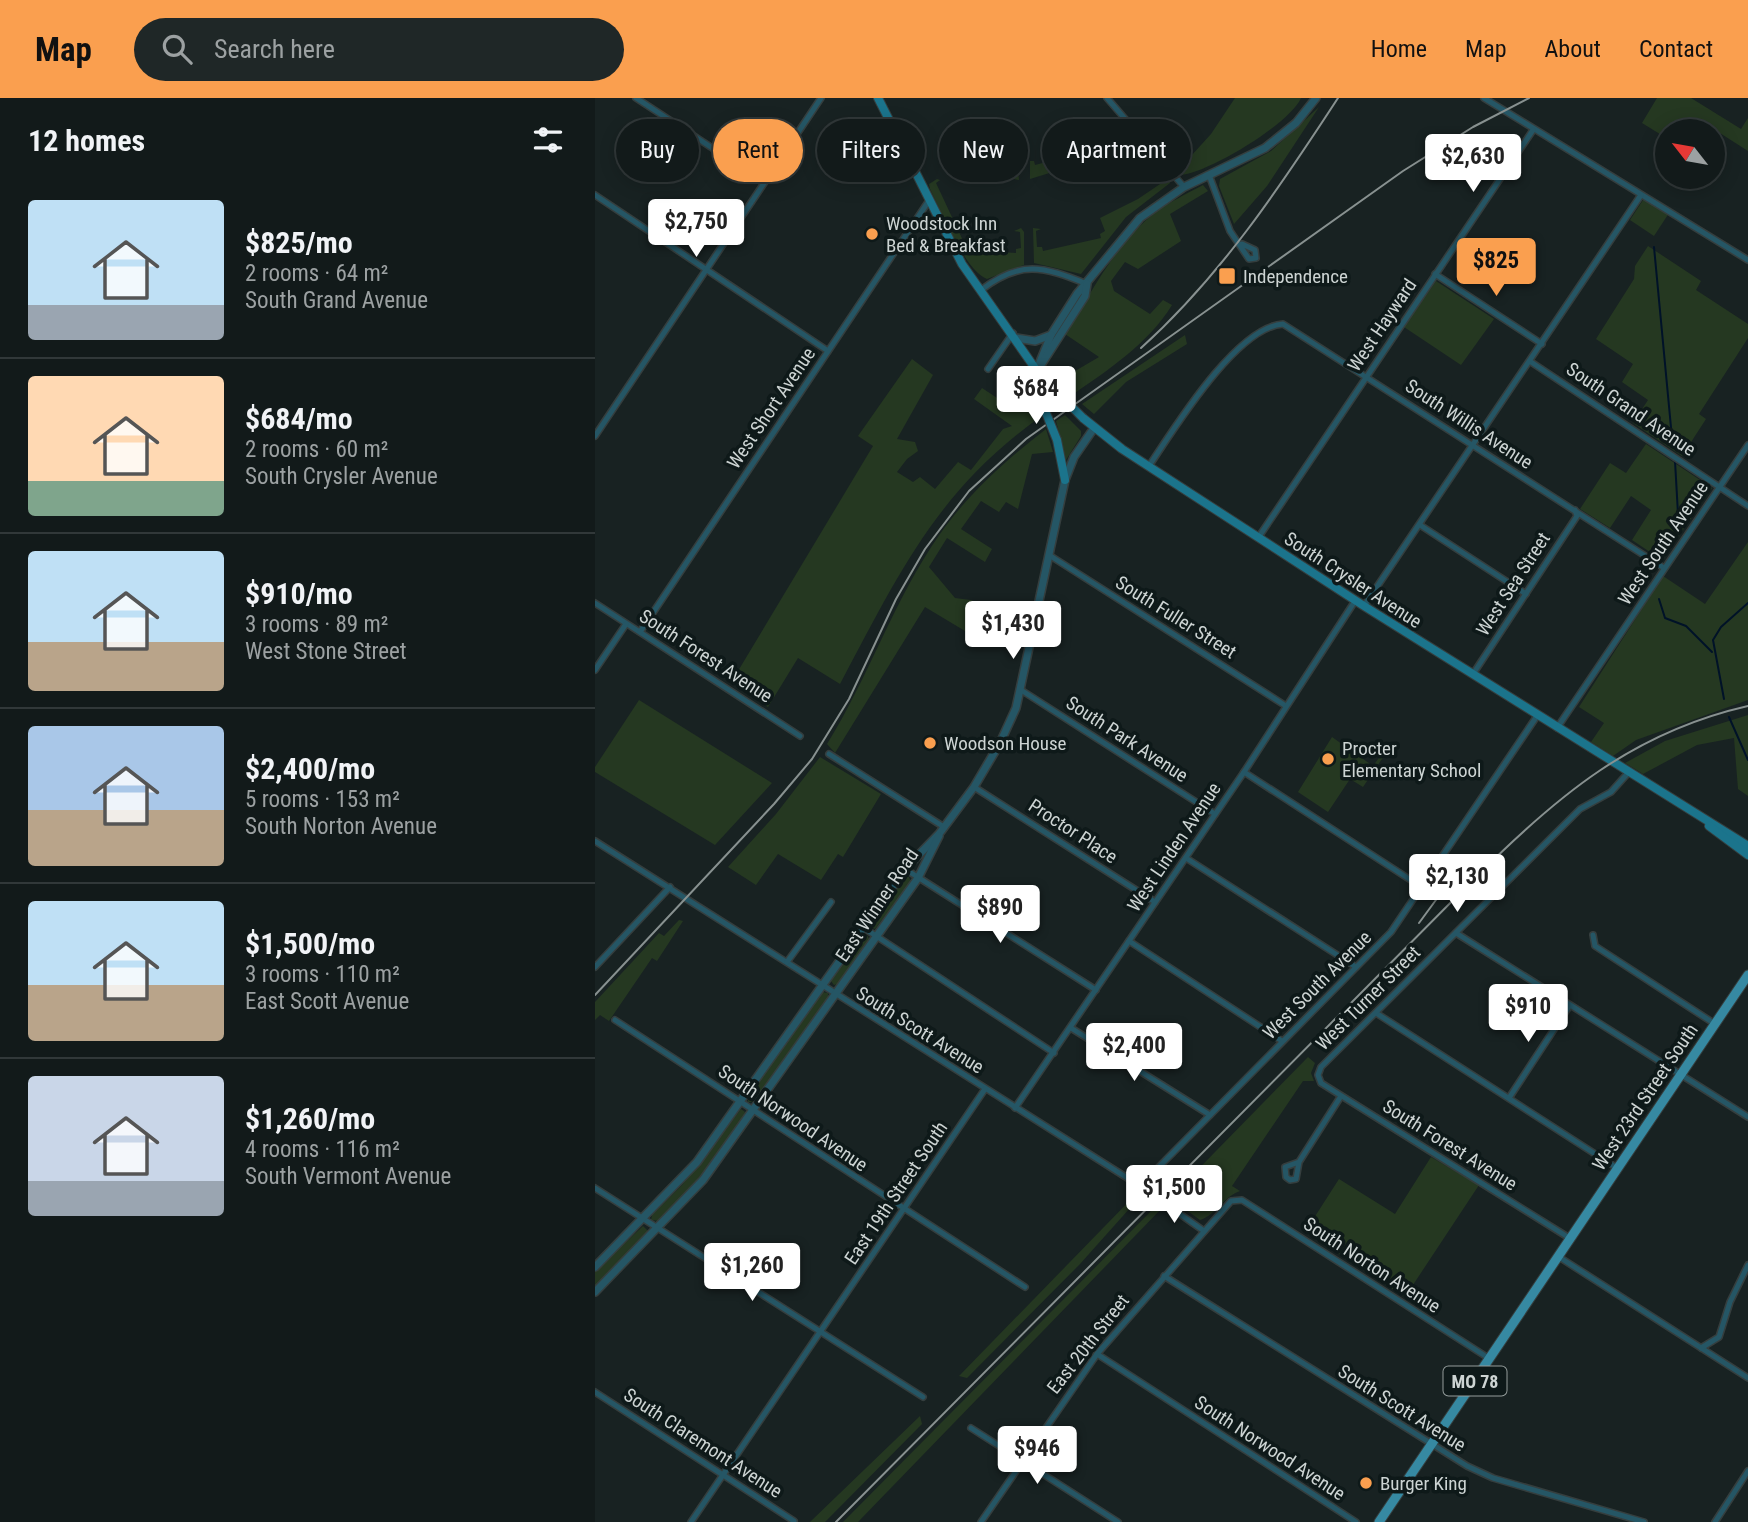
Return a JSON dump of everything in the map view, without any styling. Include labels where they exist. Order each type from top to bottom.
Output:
[{"type":"main road","name":"South Crysler Avenue","points":[[878,98],[928,202],[962,264],[1037,371],[1094,428],[1355,601],[1627,774],[1748,846]]},
{"type":"main road","points":[[1037,371],[1035,385],[1056,440],[1065,480]]},
{"type":"main road","name":"South Crysler Avenue","points":[[1704,822],[1748,855]]},
{"type":"main road","name":"West 23rd Street South","points":[[1570,1239],[1748,975]]},
{"type":"main road","name":"MO 78","points":[[1379,1522],[1570,1239]]},
{"type":"street","points":[[636,98],[713,149]]},
{"type":"street","points":[[803,125],[821,98]]},
{"type":"street","points":[[1107,98],[1184,187]]},
{"type":"street","points":[[1037,371],[1051,335],[1128,230],[1159,202],[1184,187],[1265,148],[1296,122],[1316,98]]},
{"type":"street","points":[[1484,98],[1641,195],[1648,196],[1748,260]]},
{"type":"street","name":"West Hayward","points":[[1258,538],[1533,130]]},
{"type":"street","points":[[1209,175],[1230,231],[1242,244]]},
{"type":"street","points":[[595,436],[764,182]]},
{"type":"street","points":[[595,195],[828,351]]},
{"type":"street","points":[[1364,606],[1531,362],[1641,195]]},
{"type":"street","name":"West Short Avenue","points":[[640,632],[928,202]]},
{"type":"street","points":[[981,290],[1000,275],[1028,267],[1059,272],[1087,284]]},
{"type":"street","points":[[1436,274],[1542,344]]},
{"type":"street","points":[[1037,371],[1085,296],[1087,284]]},
{"type":"street","name":"South Willis Avenue","points":[[1149,466],[1216,370],[1256,337],[1276,324],[1283,324],[1664,568]]},
{"type":"street","points":[[988,369],[1014,336],[1035,341],[1051,335]]},
{"type":"street","name":"South Grand Avenue","points":[[1531,362],[1748,506]]},
{"type":"street","points":[[829,754],[942,831],[974,787],[1000,743],[1021,690],[1065,480],[1074,457],[1094,428]]},
{"type":"street","name":"West South Avenue","points":[[1557,728],[1748,445]]},
{"type":"street","name":"West Sea Street","points":[[1472,674],[1577,516],[1575,510]]},
{"type":"street","points":[[1420,525],[1526,594]]},
{"type":"street","name":"South Fuller Street","points":[[1049,555],[1286,706]]},
{"type":"street","name":"West Linden Avenue","points":[[1015,1108],[1244,772],[1355,601]]},
{"type":"street","name":"South Forest Avenue","points":[[595,603],[800,736]]},
{"type":"street","points":[[595,670],[627,624]]},
{"type":"street","name":"South Park Avenue","points":[[1021,690],[1215,814]]},
{"type":"street","name":"West South Avenue","points":[[1140,1186],[1391,932],[1537,716]]},
{"type":"street","points":[[1244,772],[1423,888]]},
{"type":"street","name":"West Turner Street","points":[[1318,1075],[1321,1067],[1580,809],[1611,792],[1627,774]]},
{"type":"street","name":"Proctor Place","points":[[974,787],[1155,902]]},
{"type":"street","name":"East Winner Road","points":[[595,1267],[697,1162],[905,869],[942,831]]},
{"type":"street","name":"East Winner Road","points":[[595,1292],[660,1228],[703,1180],[918,878],[942,831]]},
{"type":"street","name":"South Scott Avenue","points":[[595,841],[1140,1186],[1204,1231]]},
{"type":"street","points":[[1186,858],[1356,967]]},
{"type":"street","points":[[905,869],[1096,990]]},
{"type":"street","points":[[595,967],[670,887]]},
{"type":"street","points":[[787,962],[831,902]]},
{"type":"street","points":[[864,928],[1054,1053]]},
{"type":"street","points":[[1456,933],[1748,1117]]},
{"type":"street","points":[[1593,935],[1595,946],[1715,1024]]},
{"type":"street","points":[[1129,941],[1282,1041]]},
{"type":"street","points":[[1509,1098],[1570,1005]]},
{"type":"street","points":[[1376,1013],[1618,1168]]},
{"type":"street","name":"South Norwood Avenue","points":[[615,1020],[740,1101],[752,1112],[1025,1287]]},
{"type":"street","points":[[1071,1028],[1210,1115]]},
{"type":"street","name":"South Forest Avenue","points":[[1318,1075],[1321,1083],[1570,1239]]},
{"type":"street","name":"East 19th Street South","points":[[691,1522],[985,1089]]},
{"type":"street","points":[[1299,1162],[1341,1096]]},
{"type":"street","points":[[595,1188],[923,1397]]},
{"type":"street","name":"East 20th Street","points":[[981,1522],[1097,1354],[1204,1231],[1231,1201],[1236,1199]]},
{"type":"street","name":"South Norton Avenue","points":[[1236,1199],[1490,1359]]},
{"type":"street","points":[[1559,1256],[1748,1378]]},
{"type":"street","points":[[1701,1348],[1719,1337],[1730,1302],[1748,1265]]},
{"type":"street","name":"South Scott Avenue","points":[[1164,1276],[1431,1446],[1493,1478],[1644,1522]]},
{"type":"street","name":"South Norwood Avenue","points":[[1097,1354],[1356,1522]]},
{"type":"street","name":"South Claremont Avenue","points":[[595,1392],[794,1521]]},
{"type":"street","points":[[971,1428],[1118,1522]]},
{"type":"street","points":[[1715,1522],[1748,1471]]},
{"type":"green space","points":[[1235,98],[1301,98],[1294,109],[1264,134],[1226,157],[1191,173],[1191,156],[1211,134]]},
{"type":"green space","points":[[1657,98],[1691,98],[1725,119],[1655,119],[1655,131],[1642,123]]},
{"type":"green space","points":[[1319,107],[1267,186],[1234,224],[1219,186],[1220,179],[1271,151]]},
{"type":"green space","points":[[1748,118],[1748,151],[1725,136],[1725,119],[1741,129]]},
{"type":"green space","points":[[1030,161],[1034,161],[1035,165],[1042,163],[1042,175],[1030,179]]},
{"type":"green space","points":[[939,180],[936,183],[966,247],[971,245],[971,250],[1016,253],[1016,249],[1021,248],[1020,232],[1014,231],[1021,228],[1024,232],[1024,265],[987,279],[979,274],[954,239],[929,184]]},
{"type":"green space","points":[[1163,182],[1170,182],[1126,217],[1081,274],[1034,263],[1033,228],[1041,229],[1036,231],[1037,247],[1042,247],[1043,251],[1101,238],[1100,234],[1105,231],[1100,218],[1138,199]]},
{"type":"green space","points":[[1203,185],[1208,191],[1170,214],[1181,241],[1138,269],[1125,262],[1111,281],[1114,291],[1150,314],[1163,300],[1172,305],[1139,344],[1072,395],[1058,381],[1099,357],[1065,334],[1094,287],[1114,256],[1138,228],[1163,207]]},
{"type":"green space","points":[[1647,199],[1669,213],[1654,236],[1630,220],[1643,200]]},
{"type":"green space","points":[[1648,246],[1701,281],[1696,290],[1748,324],[1748,338],[1699,414],[1706,419],[1682,456],[1633,423],[1648,400],[1622,382],[1633,364],[1596,339],[1634,279],[1635,266]]},
{"type":"green space","points":[[1436,281],[1494,319],[1461,365],[1404,327]]},
{"type":"green space","points":[[1185,335],[1187,344],[1126,382],[1094,414],[1082,404]]},
{"type":"green space","points":[[912,359],[933,375],[897,439],[915,442],[918,451],[907,459],[897,472],[913,482],[920,477],[935,489],[958,462],[971,470],[1003,429],[1012,426],[974,399],[982,388],[1017,411],[1034,394],[1040,417],[973,475],[946,506],[902,571],[840,684],[798,658],[768,707],[732,681],[873,446],[858,436]]},
{"type":"green space","points":[[1065,415],[1081,431],[1081,436],[1066,460],[1056,421]]},
{"type":"green space","points":[[1046,429],[1053,452],[1032,454],[1018,509],[1006,502],[999,512],[981,501],[961,529],[992,549],[985,562],[947,538],[929,567],[955,598],[971,600],[987,608],[970,634],[925,607],[835,753],[827,744],[856,692],[895,611],[940,534],[976,491]]},
{"type":"green space","points":[[1646,444],[1712,488],[1662,560],[1632,540],[1651,510],[1631,496],[1610,528],[1580,509],[1610,463],[1626,473]]},
{"type":"green space","points":[[1748,542],[1748,700],[1636,740],[1613,756],[1591,742],[1604,723],[1579,707],[1663,576],[1705,604]]},
{"type":"green space","points":[[639,700],[772,783],[715,845],[595,772],[595,767]]},
{"type":"green space","points":[[1748,715],[1748,796],[1738,789],[1734,738],[1697,745],[1643,774],[1625,763],[1665,741]]},
{"type":"green space","points":[[1332,737],[1373,766],[1381,755],[1384,756],[1363,787],[1350,779],[1328,812],[1298,792]]},
{"type":"green space","points":[[820,757],[881,794],[843,857],[838,854],[821,880],[778,854],[756,885],[728,867],[776,814]]},
{"type":"green space","points":[[904,877],[909,877],[911,882],[875,929],[871,927],[872,922]]},
{"type":"green space","points":[[679,920],[683,921],[657,961],[652,958],[609,1021],[600,1015],[595,1020],[595,1002],[659,933],[664,936]]},
{"type":"green space","points":[[866,934],[870,940],[838,984],[834,985],[831,981]]},
{"type":"green space","points":[[822,992],[828,993],[828,999],[754,1102],[748,1102],[748,1096]]},
{"type":"green space","points":[[1308,1057],[1315,1063],[1311,1073],[1314,1081],[1303,1081],[1232,1186],[1240,1191],[1200,1220],[1170,1198]]},
{"type":"green space","points":[[741,1109],[745,1112],[743,1118],[692,1187],[659,1221],[651,1220],[652,1215],[682,1185]]},
{"type":"green space","points":[[1431,1157],[1479,1185],[1405,1297],[1305,1232],[1339,1179],[1395,1214]]},
{"type":"green space","points":[[1140,1190],[1139,1198],[1080,1264],[967,1378],[959,1376]]},
{"type":"green space","points":[[1159,1203],[1163,1207],[858,1522],[843,1522]]},
{"type":"green space","points":[[643,1226],[649,1232],[595,1286],[595,1271]]},
{"type":"green space","points":[[920,1416],[922,1424],[825,1522],[810,1522]]},
{"type":"waterway","points":[[1654,247],[1672,438]]},
{"type":"waterway","points":[[1675,461],[1679,532]]},
{"type":"waterway","points":[[1659,599],[1665,618],[1686,626],[1712,652]]},
{"type":"waterway","points":[[1724,699],[1713,640],[1721,627],[1748,603]]},
{"type":"waterway","points":[[1729,717],[1748,760]]},
{"type":"railway","points":[[1141,348],[1170,321],[1223,261],[1294,165],[1338,98]]},
{"type":"railway","points":[[595,995],[774,804],[812,759],[849,699],[896,599],[925,549],[969,491],[1026,439],[1403,171],[1473,127],[1529,98]]},
{"type":"railway","points":[[836,1522],[1478,875],[1538,818],[1600,770],[1634,750],[1707,717],[1748,706]]},
{"type":"railway","points":[[1419,923],[1444,889]]},
{"type":"place","name":"Woodstock Inn Bed & Breakfast","points":[[872,234]]},
{"type":"place","name":"Independence","points":[[1227,276]]},
{"type":"place","name":"Woodson House","points":[[930,743]]},
{"type":"place","name":"Procter Elementary School","points":[[1328,759]]},
{"type":"place","name":"Burger King","points":[[1366,1483]]}]
